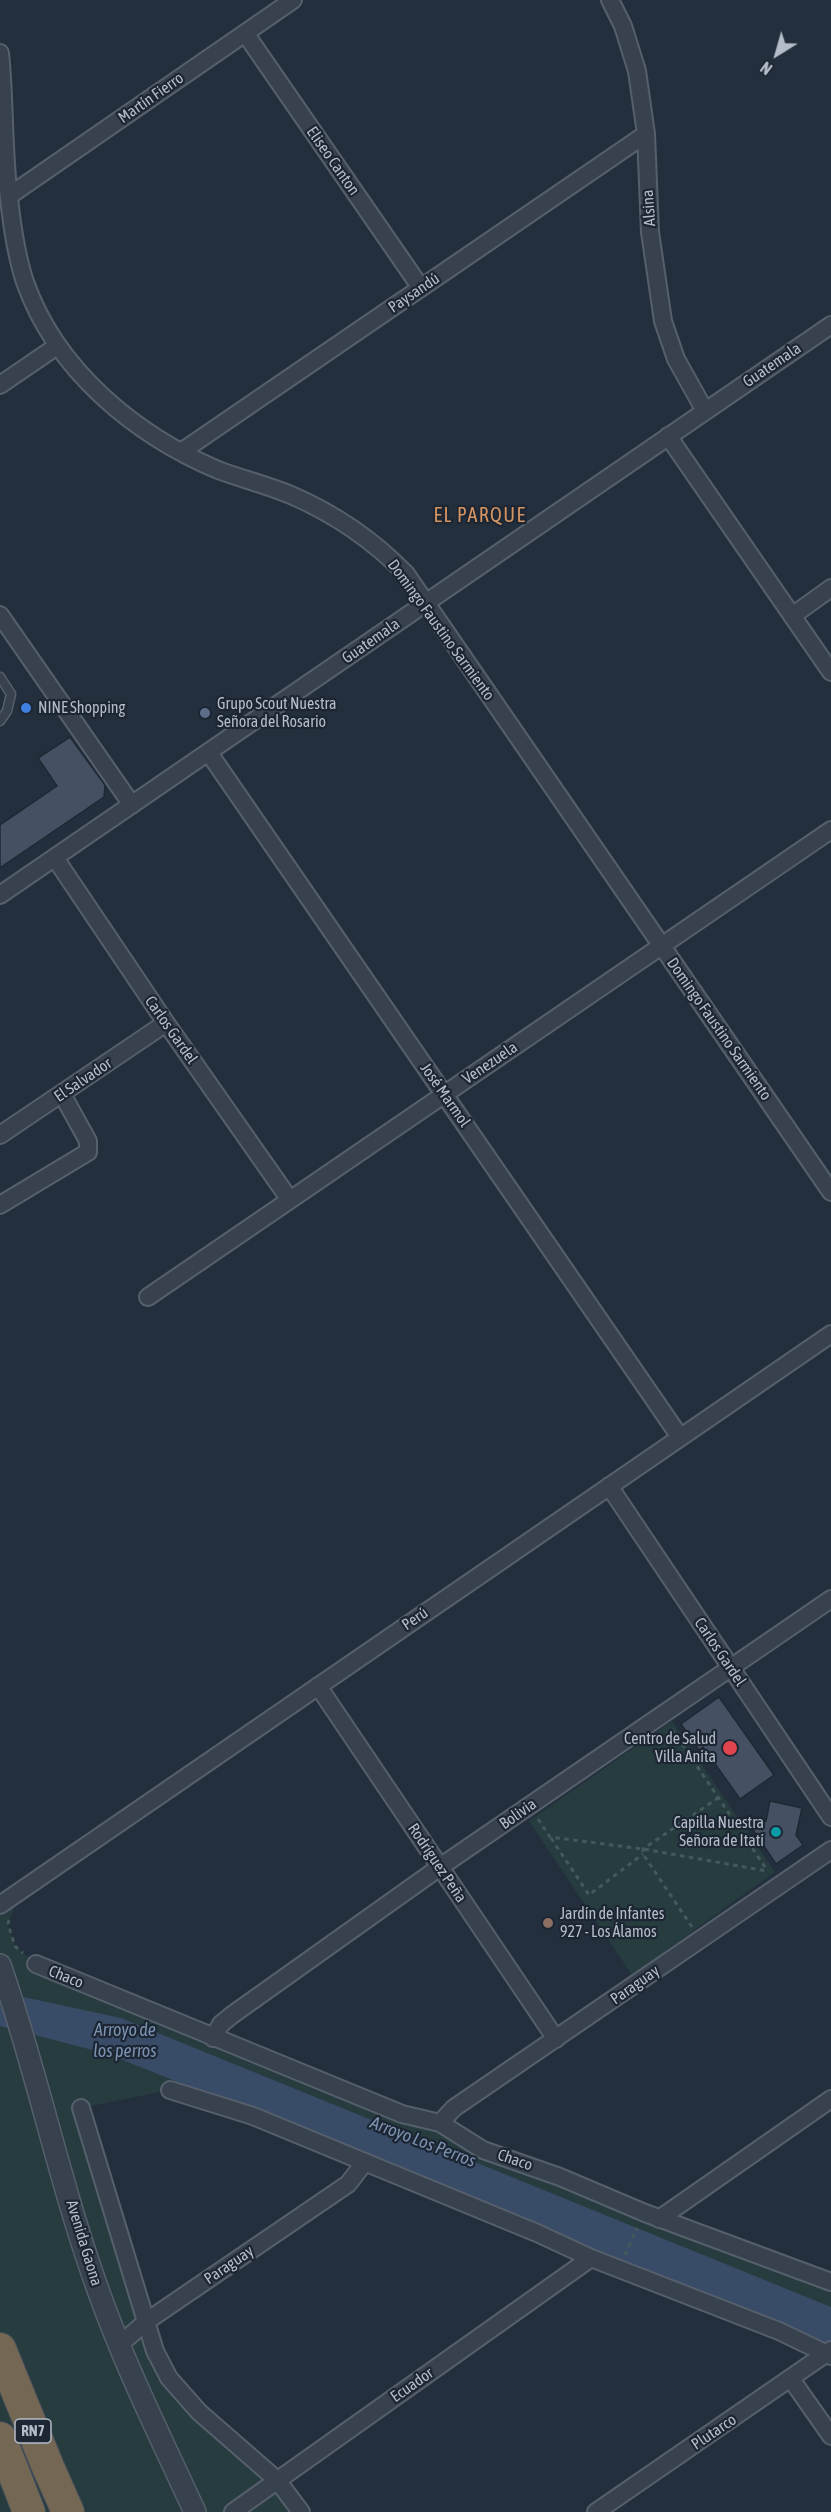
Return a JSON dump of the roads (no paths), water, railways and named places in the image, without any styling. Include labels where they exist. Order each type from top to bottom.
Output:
[{"type":"highway","name":"RN7","points":[[0,2349],[69,2512]]},
{"type":"highway","name":"RN7","points":[[0,2438],[29,2512]]},
{"type":"street","name":"Martín Fierro","points":[[9,196],[293,0]]},
{"type":"street","name":"Alsina","points":[[610,0],[623,26],[637,71],[646,134],[650,232],[663,321],[676,359],[705,411]]},
{"type":"street","name":"Eliseo Canton","points":[[245,33],[421,288]]},
{"type":"street","name":"Domingo Faustino Sarmiento","points":[[0,53],[9,196],[17,249],[26,282],[57,346],[116,410],[181,452],[219,470],[291,495],[358,532],[383,551],[406,574],[831,1192]]},
{"type":"street","name":"Paysandú","points":[[181,452],[646,134]]},
{"type":"street","name":"Guatemala","points":[[0,895],[831,325]]},
{"type":"street","points":[[0,385],[57,346]]},
{"type":"street","points":[[668,436],[831,672]]},
{"type":"street","points":[[792,616],[831,588]]},
{"type":"street","points":[[0,615],[132,805]]},
{"type":"street","name":"José Marmol","points":[[209,753],[681,1437]]},
{"type":"street","name":"Venezuela","points":[[148,1297],[831,830]]},
{"type":"street","name":"Carlos Gardel","points":[[55,858],[166,1023],[290,1200]]},
{"type":"street","name":"El Salvador","points":[[0,1135],[166,1023]]},
{"type":"street","points":[[0,1205],[88,1152],[88,1141],[62,1094]]},
{"type":"street","name":"Perú","points":[[0,1905],[831,1334]]},
{"type":"street","name":"Carlos Gardel","points":[[609,1486],[831,1817]]},
{"type":"street","name":"Bolivia","points":[[213,2038],[221,2024],[231,2015],[440,1867],[831,1599]]},
{"type":"street","name":"Rodríguez Peña","points":[[318,1686],[556,2039]]},
{"type":"street","name":"Paraguay","points":[[440,2123],[454,2108],[831,1850]]},
{"type":"street","name":"Chaco","points":[[36,1964],[402,2114],[440,2123],[483,2150],[560,2177],[659,2219],[831,2282]]},
{"type":"street","name":"Avenida Gaona","points":[[0,1965],[24,2033],[96,2286],[119,2345],[195,2512]]},
{"type":"street","points":[[170,2090],[253,2116],[537,2233],[591,2258],[779,2331],[829,2353]]},
{"type":"street","points":[[659,2219],[831,2099]]},
{"type":"street","points":[[81,2108],[155,2351],[169,2378],[199,2412],[277,2480],[301,2512]]},
{"type":"street","name":"Paraguay","points":[[119,2345],[147,2321],[348,2184],[366,2162]]},
{"type":"street","name":"Ecuador","points":[[233,2512],[591,2258]]},
{"type":"street","name":"Plutarco","points":[[596,2512],[829,2353]]},
{"type":"street","points":[[791,2379],[831,2436]]},
{"type":"lane","points":[[0,676],[11,694],[7,711],[0,721]]},
{"type":"water","name":"Arroyo de los perros","points":[[0,1992],[121,2018],[831,2307],[831,2345],[108,2054],[0,2026]]},
{"type":"place","name":"NINE Shopping","points":[[26,708]]},
{"type":"place","name":"Grupo Scout Nuestra Señora del Rosario","points":[[205,713]]},
{"type":"place","name":"Centro de Salud Villa Anita","points":[[730,1748]]},
{"type":"place","name":"Capilla Nuestra Señora de Itatí","points":[[776,1832]]},
{"type":"place","name":"Jardín de Infantes 927 - Los Álamos","points":[[548,1923]]},
{"type":"district","name":"EL PARQUE","points":[[480,516]]},
{"type":"water label","name":"Arroyo Los Perros","points":[[423,2142]]}]
